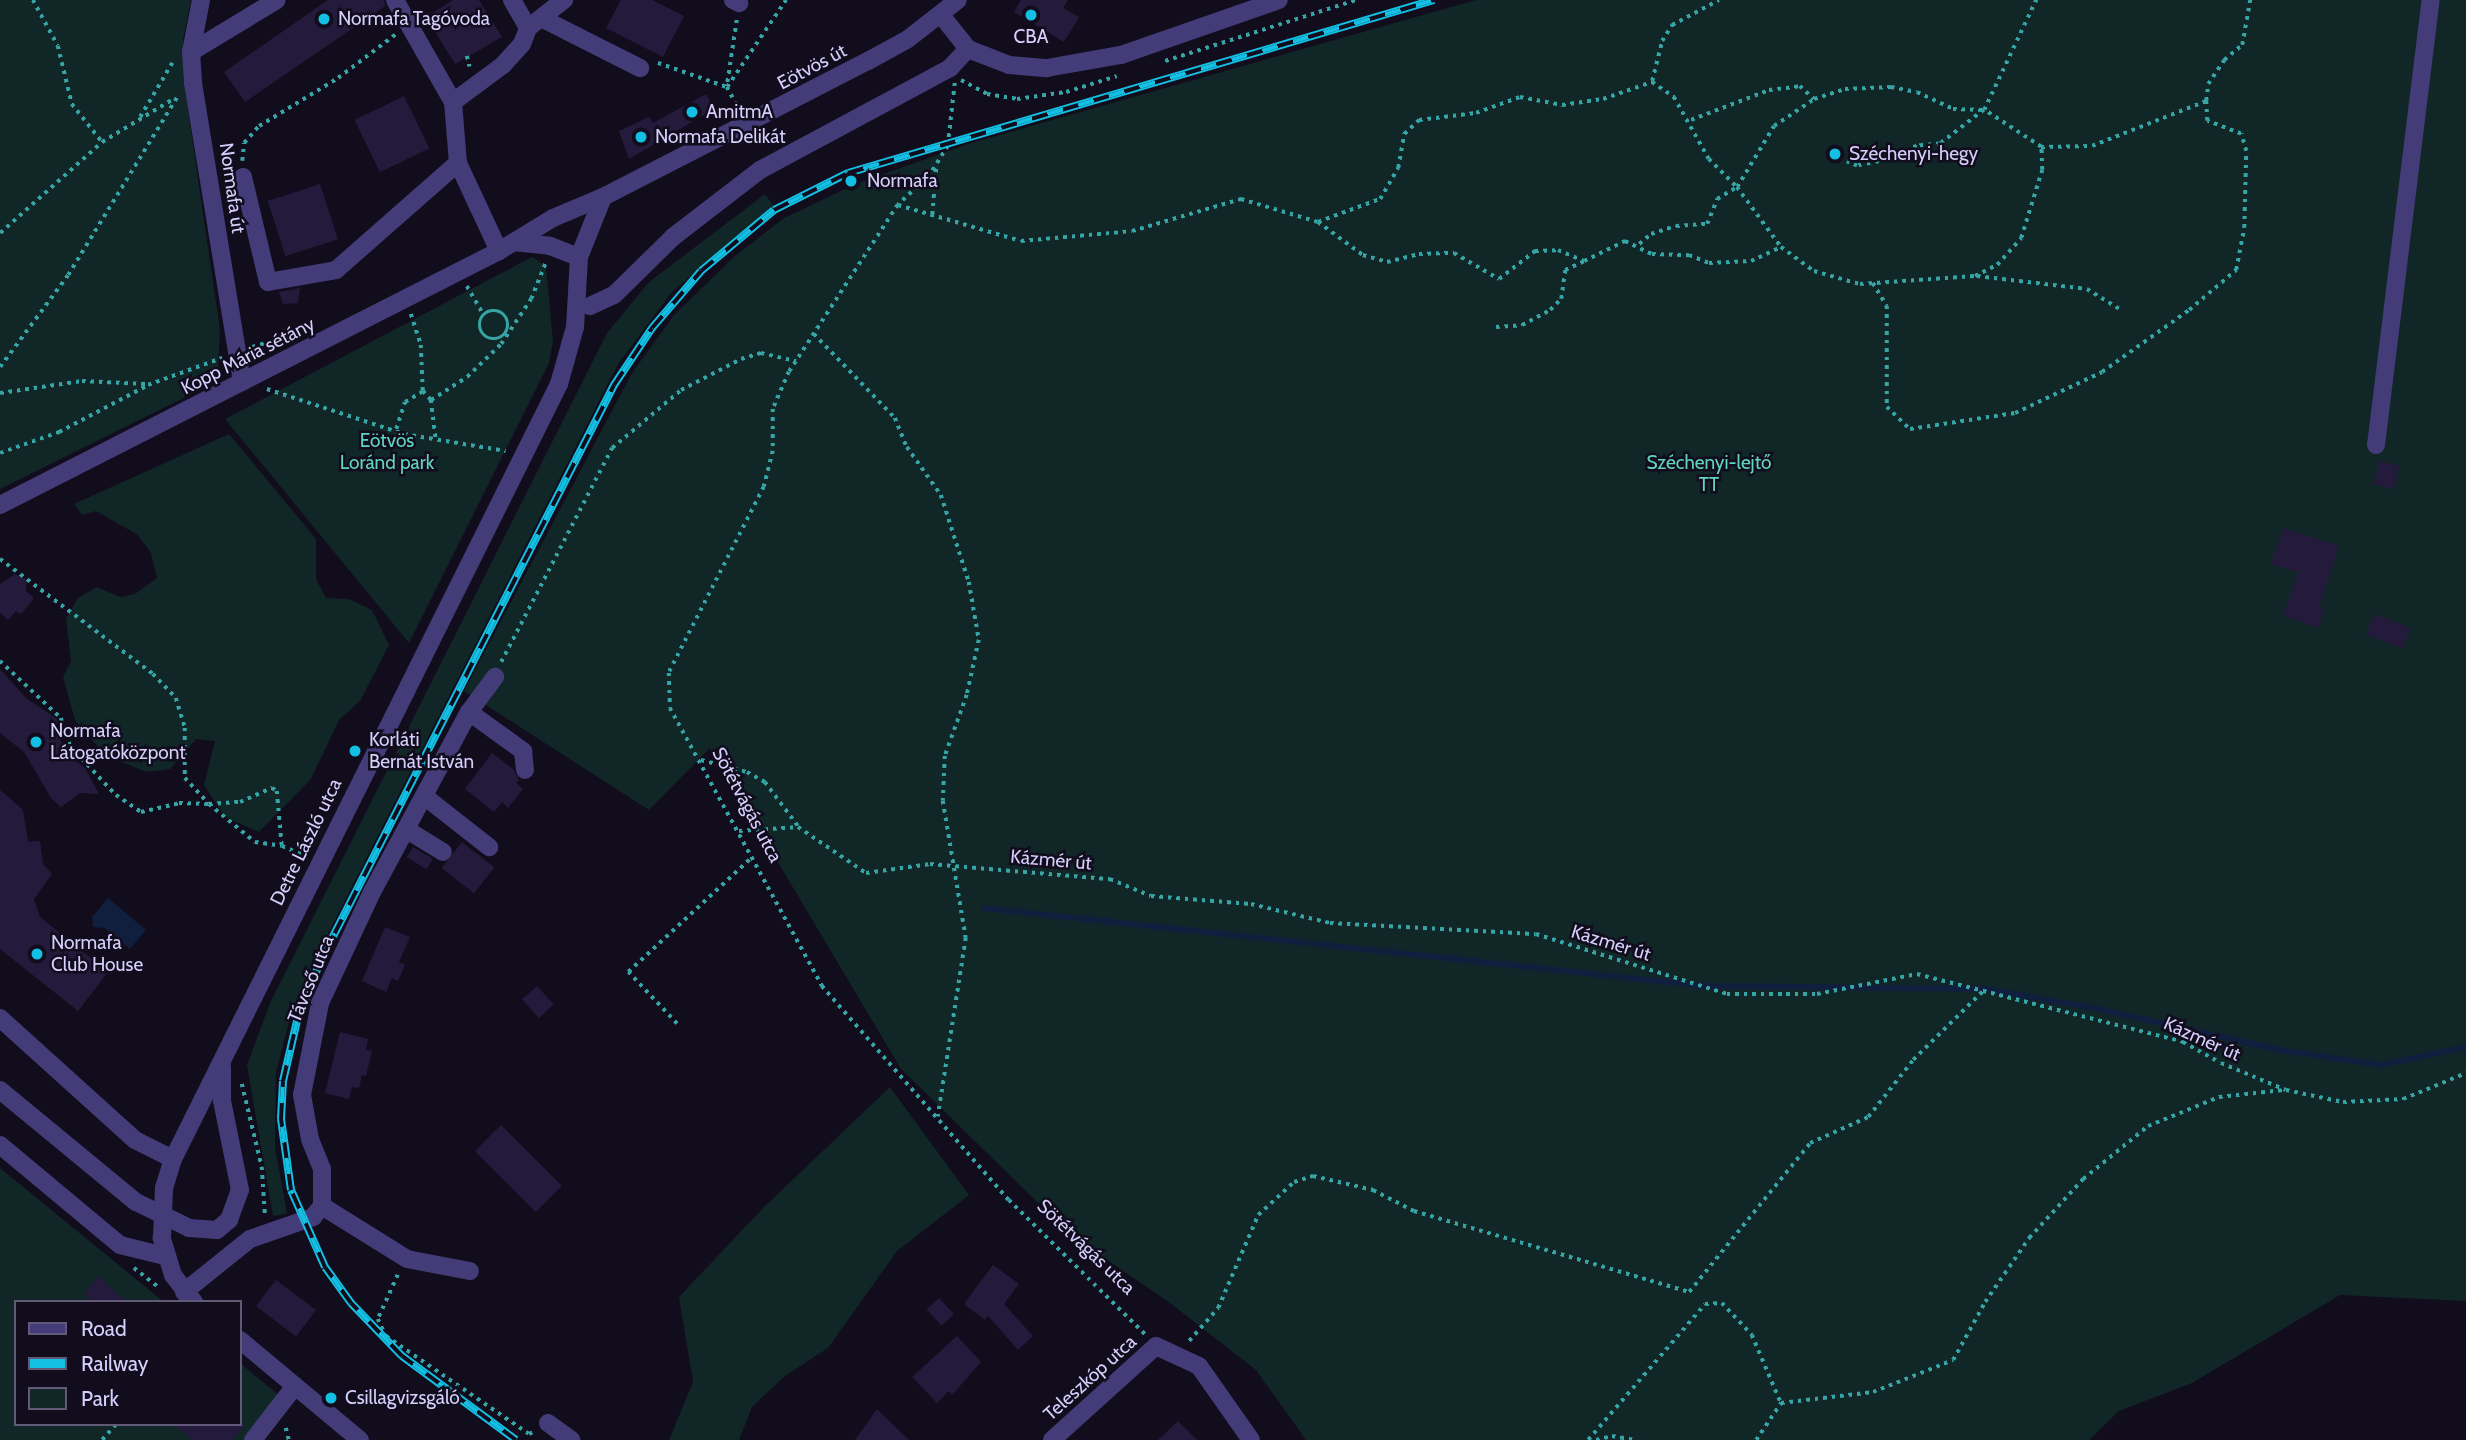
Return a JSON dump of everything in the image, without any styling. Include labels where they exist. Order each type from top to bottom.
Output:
[{"type":"street","name":"Normafa út","points":[[201,0],[191,52],[235,353],[242,383]]},
{"type":"street","points":[[191,52],[277,0]]},
{"type":"street","points":[[395,0],[453,102],[458,163],[507,246],[550,246],[579,257],[603,197]]},
{"type":"street","points":[[512,0],[535,24],[644,62]]},
{"type":"street","points":[[453,102],[502,65],[522,44],[535,24],[564,0]]},
{"type":"street","name":"Eötvös út","points":[[507,246],[553,218],[603,197],[868,61],[941,15],[958,0]]},
{"type":"street","points":[[941,15],[968,49],[1025,68],[1069,66],[1121,55],[1279,0]]},
{"type":"street","points":[[2376,445],[2431,0]]},
{"type":"street","points":[[590,306],[614,295],[673,237],[760,170],[950,68],[968,49]]},
{"type":"street","points":[[243,177],[268,282],[336,270],[458,163]]},
{"type":"street","name":"Kopp Mária sétány","points":[[0,505],[507,246]]},
{"type":"street","name":"Detre László utca","points":[[165,1256],[161,1214],[173,1159],[569,356],[579,257]]},
{"type":"street","name":"Távcső utca","points":[[322,1206],[322,1169],[310,1139],[302,1095],[311,1034],[333,973],[424,796],[469,712],[495,677]]},
{"type":"street","points":[[469,712],[523,751],[525,770]]},
{"type":"street","points":[[424,796],[489,847]]},
{"type":"street","points":[[407,830],[443,852]]},
{"type":"street","points":[[0,1018],[135,1140],[173,1159]]},
{"type":"street","points":[[0,1090],[136,1202],[189,1228],[217,1230],[236,1206],[240,1190],[222,1101],[222,1064]]},
{"type":"street","points":[[0,1145],[120,1245],[165,1256],[189,1297],[250,1239],[313,1217],[322,1206],[407,1259],[470,1270]]},
{"type":"street","points":[[242,1342],[360,1440]]},
{"type":"street","points":[[1156,1346],[1178,1353],[1199,1366],[1251,1440]]},
{"type":"street","name":"Teleszkóp utca","points":[[1052,1440],[1156,1346]]},
{"type":"street","points":[[253,1440],[295,1386]]},
{"type":"street","points":[[548,1423],[571,1440]]},
{"type":"path","points":[[33,0],[58,46],[72,104],[102,142]]},
{"type":"path","points":[[727,87],[786,0]]},
{"type":"path","points":[[1652,82],[1662,41],[1672,25],[1718,0]]},
{"type":"path","points":[[1847,162],[1857,166],[1887,160],[1917,146],[1940,144],[1984,110],[2036,0]]},
{"type":"path","points":[[1873,283],[1887,306],[1887,407],[1910,429],[2015,413],[2102,372],[2189,310],[2236,270],[2244,228],[2246,151],[2241,134],[2207,121],[2206,102],[2207,84],[2224,60],[2242,44],[2250,0]]},
{"type":"path","points":[[736,1],[727,87],[739,110]]},
{"type":"path","points":[[243,177],[244,143],[260,127],[338,78],[402,29]]},
{"type":"path","points":[[139,118],[175,59],[191,52]]},
{"type":"path","points":[[644,62],[727,87]]},
{"type":"path","points":[[1652,82],[1674,97],[1690,120],[1709,159],[1737,187],[1781,247],[1814,271],[1860,284],[1975,276],[2087,289],[2123,311]]},
{"type":"path","points":[[1318,222],[1380,199],[1398,168],[1404,134],[1419,120],[1476,113],[1520,97],[1562,105],[1604,99],[1652,82]]},
{"type":"path","name":"Sötétvágás utca","points":[[956,85],[952,139],[936,165],[898,205],[796,361],[773,409],[773,451],[764,486],[669,673],[670,708],[701,760],[751,858],[822,986],[1009,1200],[1156,1346]]},
{"type":"path","points":[[1690,120],[1769,90],[1800,86],[1814,99]]},
{"type":"path","points":[[1639,244],[1651,234],[1676,226],[1707,225],[1717,199],[1737,187],[1774,126],[1814,99],[1845,89],[1891,87],[1917,92],[1952,109],[1984,110],[2041,147],[2092,146],[2206,102]]},
{"type":"path","points":[[0,233],[102,142],[177,96],[68,275],[0,368]]},
{"type":"path","points":[[1975,276],[1997,265],[2021,238],[2042,170],[2041,147]]},
{"type":"path","points":[[932,215],[936,165]]},
{"type":"path","points":[[898,205],[1021,241],[1132,231],[1241,199],[1318,222],[1363,255],[1387,262],[1419,254],[1454,253],[1499,279],[1535,251],[1558,250],[1584,261]]},
{"type":"path","points":[[1496,327],[1522,325],[1550,310],[1561,299],[1565,270],[1612,244],[1639,244],[1652,254],[1689,255],[1709,263],[1751,261],[1781,247]]},
{"type":"path","points":[[460,271],[484,315],[480,327],[484,335],[491,339],[504,335],[517,324],[531,299],[550,246]]},
{"type":"path","points":[[404,300],[419,333],[423,391],[431,400],[436,439]]},
{"type":"path","points":[[431,400],[467,377],[501,344],[508,327],[502,314],[484,315]]},
{"type":"path","points":[[814,334],[895,418],[907,447],[941,495],[969,582],[979,640],[967,695],[945,756],[943,801],[957,865],[966,938],[938,1116]]},
{"type":"path","points":[[0,453],[59,432],[148,384],[235,353]]},
{"type":"path","points":[[495,677],[517,624],[612,447],[681,390],[741,359],[761,353],[796,361]]},
{"type":"path","points":[[0,393],[82,381],[148,384]]},
{"type":"path","points":[[242,383],[396,429],[522,456]]},
{"type":"path","points":[[396,429],[405,402],[423,391]]},
{"type":"path","points":[[0,559],[41,585],[153,674],[177,698],[185,728],[185,778],[209,804],[256,842],[282,846],[320,862]]},
{"type":"path","points":[[0,661],[61,718],[70,746],[116,795],[141,812],[179,803],[240,802],[272,788],[277,791],[282,846]]},
{"type":"path","name":"Kázmér út","points":[[701,760],[747,772],[765,782],[798,827],[866,873],[930,864],[957,865],[1110,879],[1151,896],[1251,904],[1330,923],[1536,934],[1727,994],[1817,994],[1917,974],[1985,989],[2183,1042],[2221,1063],[2286,1090],[2343,1102],[2403,1099],[2466,1073]]},
{"type":"path","points":[[739,831],[798,827]]},
{"type":"path","points":[[677,1024],[628,972],[751,858]]},
{"type":"path","points":[[1178,1353],[1218,1308],[1258,1215],[1294,1182],[1313,1176],[1373,1190],[1414,1211],[1689,1293],[1810,1143],[1868,1117],[1913,1060],[1985,989]]},
{"type":"path","points":[[1756,1440],[1781,1403],[1872,1392],[1953,1360],[1985,1302],[2029,1238],[2083,1179],[2148,1126],[2219,1097],[2286,1090]]},
{"type":"path","points":[[407,1259],[378,1319],[386,1336],[529,1434],[548,1423]]},
{"type":"path","points":[[1588,1440],[1704,1304],[1722,1303],[1752,1335],[1781,1403]]},
{"type":"path","points":[[102,1440],[114,1426]]},
{"type":"path","points":[[1596,1440],[1612,1436],[1633,1440]]},
{"type":"green space","points":[[0,0],[191,0],[183,40],[184,82],[220,330],[218,369],[206,387],[0,489]]},
{"type":"green space","name":"Széchenyi-lejtő TT","points":[[1476,0],[2466,0],[2466,1301],[2340,1295],[2192,1383],[2119,1411],[2089,1440],[1306,1440],[1256,1370],[1170,1303],[1071,1235],[901,1069],[710,748],[649,810],[464,691],[632,373],[674,315],[735,256],[784,218],[858,183],[971,143]]},
{"type":"green space","points":[[765,194],[773,205],[672,292],[618,364],[309,971],[292,1011],[276,1072],[275,1147],[287,1214],[273,1216],[247,1065],[270,1003],[607,333],[649,282]]},
{"type":"green space","name":"Eötvös Loránd park","points":[[532,257],[546,266],[553,341],[549,363],[409,643],[225,419]]},
{"type":"green space","points":[[229,434],[316,539],[316,579],[326,598],[349,599],[372,610],[389,645],[360,701],[339,720],[311,779],[259,832],[225,817],[204,785],[215,741],[196,739],[170,769],[146,772],[105,755],[75,720],[63,677],[71,661],[66,619],[78,598],[97,587],[120,597],[135,594],[157,578],[151,553],[138,535],[96,511],[82,515],[74,504]]},
{"type":"green space","points":[[890,1087],[969,1195],[897,1251],[828,1348],[785,1376],[752,1407],[739,1440],[669,1440],[693,1382],[679,1297],[763,1208]]},
{"type":"green space","points":[[0,1168],[162,1300],[14,1300],[14,1426],[242,1426],[242,1365],[280,1396],[245,1440],[0,1440]]},
{"type":"water","points":[[108,898],[146,930],[130,949],[105,928],[93,927],[92,917]]},
{"type":"building","points":[[328,0],[384,0],[385,6],[245,102],[224,72]]},
{"type":"building","points":[[453,0],[479,0],[502,37],[455,64],[426,17]]},
{"type":"building","points":[[621,0],[652,0],[684,16],[663,57],[606,28]]},
{"type":"building","points":[[1021,0],[1068,0],[1063,8],[1079,17],[1064,42],[1014,12]]},
{"type":"building","points":[[706,94],[713,106],[709,112],[629,159],[619,131],[649,117],[653,123]]},
{"type":"building","points":[[404,96],[429,148],[380,172],[355,120]]},
{"type":"building","points":[[320,184],[338,239],[286,256],[268,201]]},
{"type":"building","points":[[300,288],[298,303],[283,304],[279,292]]},
{"type":"building","points":[[2379,461],[2399,466],[2394,489],[2373,484]]},
{"type":"building","points":[[2283,528],[2339,546],[2319,608],[2324,610],[2318,628],[2283,616],[2298,572],[2271,564]]},
{"type":"building","points":[[15,574],[26,579],[26,591],[34,598],[21,614],[16,611],[8,620],[0,613],[0,584]]},
{"type":"building","points":[[2374,614],[2410,628],[2403,649],[2366,635]]},
{"type":"building","name":"Normafa Látogatóközpont","points":[[0,669],[26,698],[57,719],[63,751],[85,768],[99,794],[80,793],[61,807],[51,798],[24,752],[0,733]]},
{"type":"building","points":[[492,753],[514,770],[519,780],[516,783],[523,789],[508,808],[502,802],[494,812],[465,789]]},
{"type":"building","points":[[0,790],[23,810],[28,842],[40,841],[43,864],[52,874],[34,899],[40,917],[108,972],[78,1011],[0,949]]},
{"type":"building","points":[[462,842],[494,867],[474,893],[442,868]]},
{"type":"building","points":[[413,847],[433,859],[427,869],[407,857]]},
{"type":"building","points":[[385,927],[410,937],[399,962],[405,965],[398,981],[392,978],[386,992],[362,981]]},
{"type":"building","points":[[537,986],[554,1005],[539,1018],[522,999]]},
{"type":"building","points":[[340,1032],[368,1039],[366,1050],[372,1051],[366,1076],[362,1075],[359,1088],[352,1087],[349,1099],[325,1093]]},
{"type":"building","points":[[501,1125],[562,1186],[536,1212],[475,1151]]},
{"type":"building","points":[[993,1265],[1019,1284],[1004,1304],[1033,1336],[1018,1350],[988,1316],[985,1320],[964,1304]]},
{"type":"building","points":[[98,1277],[125,1300],[91,1300],[84,1294]]},
{"type":"building","points":[[276,1280],[316,1310],[296,1336],[256,1306]]},
{"type":"building","points":[[939,1298],[954,1314],[942,1326],[927,1310]]},
{"type":"building","points":[[957,1336],[981,1362],[952,1395],[949,1391],[937,1403],[912,1377]]},
{"type":"building","points":[[877,1409],[909,1440],[855,1440]]},
{"type":"building","points":[[1178,1421],[1197,1440],[1158,1440]]},
{"type":"building","points":[[245,1424],[233,1440],[193,1440],[175,1426]]},
{"type":"waterway","points":[[984,908],[1703,986],[1985,989],[2099,1009],[2280,1050],[2381,1065],[2466,1047]]},
{"type":"railway","points":[[516,1440],[402,1356],[351,1303],[325,1267],[291,1190],[281,1119],[283,1081],[297,1021],[320,962],[614,385],[652,328],[701,271],[774,210],[848,173],[1434,0]]},
{"type":"place","name":"CBA","points":[[1031,15]]},
{"type":"place","name":"Normafa Tagóvoda","points":[[324,19]]},
{"type":"place","name":"AmitmA","points":[[692,112]]},
{"type":"place","name":"Normafa Delikát","points":[[641,137]]},
{"type":"place","name":"Széchenyi-hegy","points":[[1835,154]]},
{"type":"place","name":"Normafa","points":[[851,181]]},
{"type":"place","name":"Normafa Látogatóközpont","points":[[36,742]]},
{"type":"place","name":"Korláti Bernát István","points":[[355,751]]},
{"type":"place","name":"Normafa Club House","points":[[37,954]]},
{"type":"place","name":"Csillagvizsgáló","points":[[331,1398]]}]
